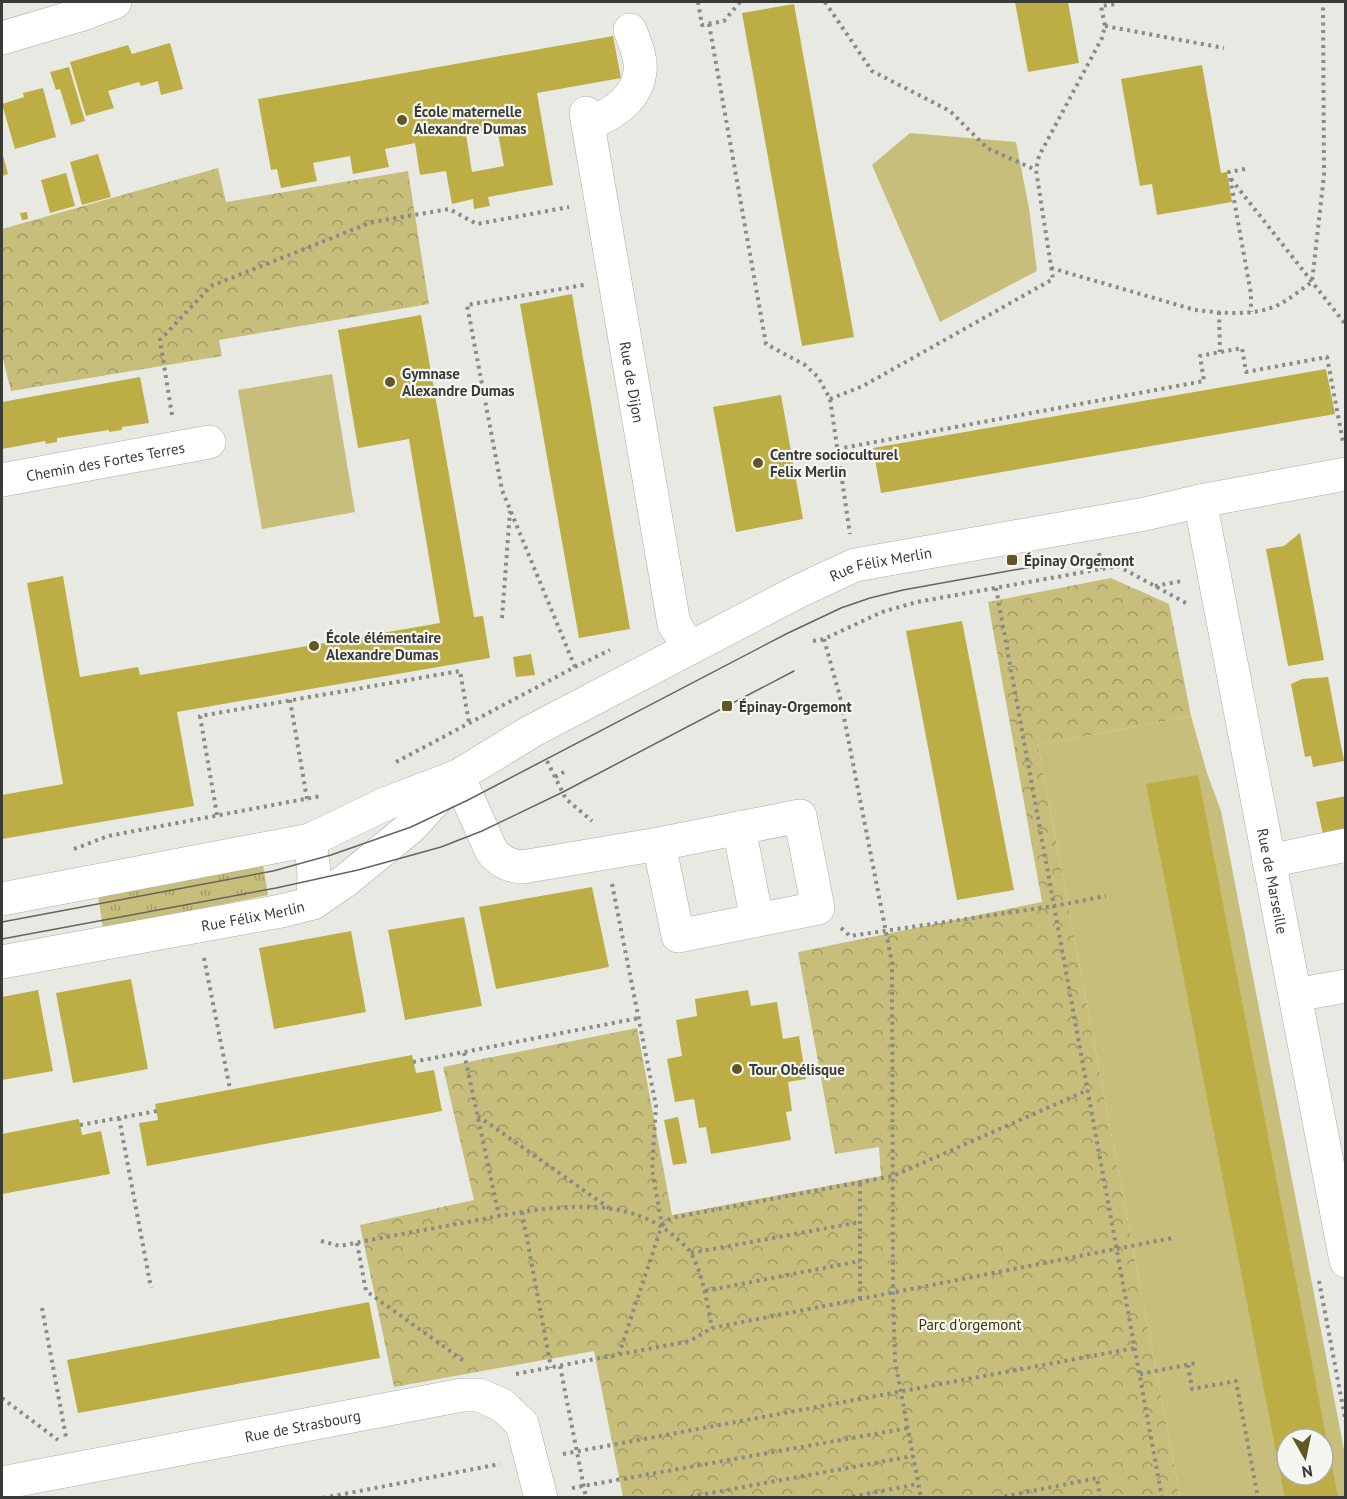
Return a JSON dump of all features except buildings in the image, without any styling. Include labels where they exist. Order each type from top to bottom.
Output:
[{"type":"street","points":[[2,38],[116,2]]},
{"type":"street","name":"Rue de Dijon","points":[[630,30],[640,59],[640,72],[635,89],[623,105],[605,117],[587,118],[674,624],[690,648]]},
{"type":"street","name":"Chemin des Fortes Terres","points":[[2,480],[209,442]]},
{"type":"street","name":"Rue Félix Merlin","points":[[2,899],[310,840],[385,804],[458,776],[532,731],[855,564],[1145,514],[1345,461]]},
{"type":"street","name":"Rue de Marseille","points":[[1200,501],[1295,995],[1333,1128],[1346,1261]]},
{"type":"street","points":[[458,776],[490,850],[495,857],[508,864],[522,867],[659,844],[800,816],[818,908],[678,936],[659,844]]},
{"type":"street","name":"Rue Félix Merlin","points":[[2,962],[281,911],[313,903],[345,881],[411,827],[458,776]]},
{"type":"street","points":[[739,828],[757,920]]},
{"type":"street","points":[[310,840],[314,872],[313,903]]},
{"type":"street","points":[[1269,861],[1346,845]]},
{"type":"street","points":[[1295,995],[1346,986]]},
{"type":"street","name":"Rue de Strasbourg","points":[[2,1483],[70,1458],[462,1395],[479,1395],[502,1405],[522,1424],[541,1496]]},
{"type":"path","points":[[698,2],[702,25],[724,21],[740,2]]},
{"type":"path","points":[[825,2],[872,71],[950,111],[987,148],[1036,170]]},
{"type":"path","points":[[1051,268],[1195,310],[1220,312],[1251,312],[1279,304],[1312,282],[1324,175],[1323,2]]},
{"type":"path","points":[[830,399],[863,386],[1053,279],[1036,170],[1039,156],[1102,38],[1105,26],[1101,6],[1116,4]]},
{"type":"path","points":[[709,24],[766,344],[805,365],[818,376],[830,399],[855,564]]},
{"type":"path","points":[[1105,26],[1224,48]]},
{"type":"path","points":[[1245,169],[1229,172],[1251,294],[1251,312]]},
{"type":"path","points":[[1231,179],[1346,325]]},
{"type":"path","points":[[177,448],[160,340],[211,286],[372,222],[449,209],[477,224],[601,201]]},
{"type":"path","points":[[575,666],[502,490],[467,305],[615,279]]},
{"type":"path","points":[[1220,312],[1220,352]]},
{"type":"path","points":[[837,449],[1204,381],[1200,356],[1242,348],[1246,372],[1327,357],[1345,461]]},
{"type":"path","points":[[502,618],[510,510]]},
{"type":"path","points":[[813,641],[824,639],[882,612],[916,602],[1118,566],[1186,603]]},
{"type":"path","points":[[996,588],[1162,1497]]},
{"type":"path","points":[[824,639],[840,697],[892,963],[895,1361],[921,1497]]},
{"type":"path","points":[[388,766],[575,666],[612,649]]},
{"type":"path","points":[[217,815],[200,716],[460,671],[469,723]]},
{"type":"path","points":[[290,700],[307,799]]},
{"type":"path","points":[[532,731],[566,799]]},
{"type":"path","points":[[555,777],[564,772]]},
{"type":"path","points":[[68,852],[108,836],[327,795]]},
{"type":"path","points":[[606,852],[657,1106],[652,1170],[662,1225],[619,1354]]},
{"type":"path","points":[[818,908],[850,936],[1054,906],[1106,896]]},
{"type":"path","points":[[204,958],[230,1089]]},
{"type":"path","points":[[414,1062],[639,1018]]},
{"type":"path","points":[[464,1052],[499,1216]]},
{"type":"path","points":[[662,1225],[671,1218],[893,1176],[1088,1090]]},
{"type":"path","points":[[80,1125],[156,1111]]},
{"type":"path","points":[[477,1115],[609,1209]]},
{"type":"path","points":[[119,1118],[151,1288]]},
{"type":"path","points":[[860,1182],[860,1299]]},
{"type":"path","points":[[321,1241],[340,1246],[499,1216],[568,1206],[609,1209],[635,1214],[662,1225],[691,1253],[704,1291],[712,1328]]},
{"type":"path","points":[[522,1212],[550,1368],[690,1341],[712,1328],[1172,1238]]},
{"type":"path","points":[[691,1253],[860,1222]]},
{"type":"path","points":[[357,1243],[366,1290],[470,1366]]},
{"type":"path","points":[[704,1291],[860,1261]]},
{"type":"path","points":[[42,1308],[70,1458]]},
{"type":"path","points":[[323,1497],[531,1458],[577,1453],[1135,1347]]},
{"type":"path","points":[[1140,1374],[1196,1363]]},
{"type":"path","points":[[1188,1365],[1192,1389],[1236,1381],[1258,1497]]},
{"type":"path","points":[[560,1366],[586,1497]]},
{"type":"path","points":[[2,1398],[70,1458]]},
{"type":"path","points":[[541,1496],[584,1486],[908,1428]]},
{"type":"path","points":[[683,1497],[913,1456]]},
{"type":"path","points":[[996,1497],[1097,1478],[1101,1497]]},
{"type":"path","points":[[845,1497],[918,1484]]},
{"type":"green space","points":[[910,133],[1016,142],[1029,208],[1037,271],[940,322],[872,165]]},
{"type":"green space","points":[[218,168],[226,202],[408,171],[429,304],[219,340],[222,356],[11,391],[2,355],[2,229]]},
{"type":"green space","points":[[332,374],[355,512],[262,529],[238,390]]},
{"type":"green space","name":"Parc d'orgemont","points":[[1111,578],[1169,604],[1191,716],[1038,745],[1180,1497],[623,1497],[594,1351],[394,1387],[360,1225],[474,1200],[443,1067],[637,1028],[672,1215],[881,1176],[879,1147],[835,1154],[798,952],[1042,902],[988,602]]},
{"type":"green space","points":[[1191,716],[1207,773],[1221,811],[1345,1455],[1345,1497],[1180,1497],[1038,745]]},
{"type":"green space","points":[[263,865],[268,895],[103,928],[98,896]]},
{"type":"tram line","points":[[2,922],[273,871],[331,855],[411,827],[468,800],[786,634],[841,608],[903,590],[1081,558]]},
{"type":"tram line","points":[[2,939],[276,888],[358,870],[441,847],[482,831],[563,792],[794,671]]},
{"type":"place","name":"École maternelle Alexandre Dumas","points":[[402,120]]},
{"type":"place","name":"Gymnase Alexandre Dumas","points":[[390,382]]},
{"type":"place","name":"Centre socioculturel Felix Merlin","points":[[758,463]]},
{"type":"place","name":"Épinay Orgemont","points":[[1012,560]]},
{"type":"place","name":"École élémentaire Alexandre Dumas","points":[[314,646]]},
{"type":"place","name":"Épinay-Orgemont","points":[[727,706]]},
{"type":"place","name":"Tour Obélisque","points":[[737,1069]]}]
